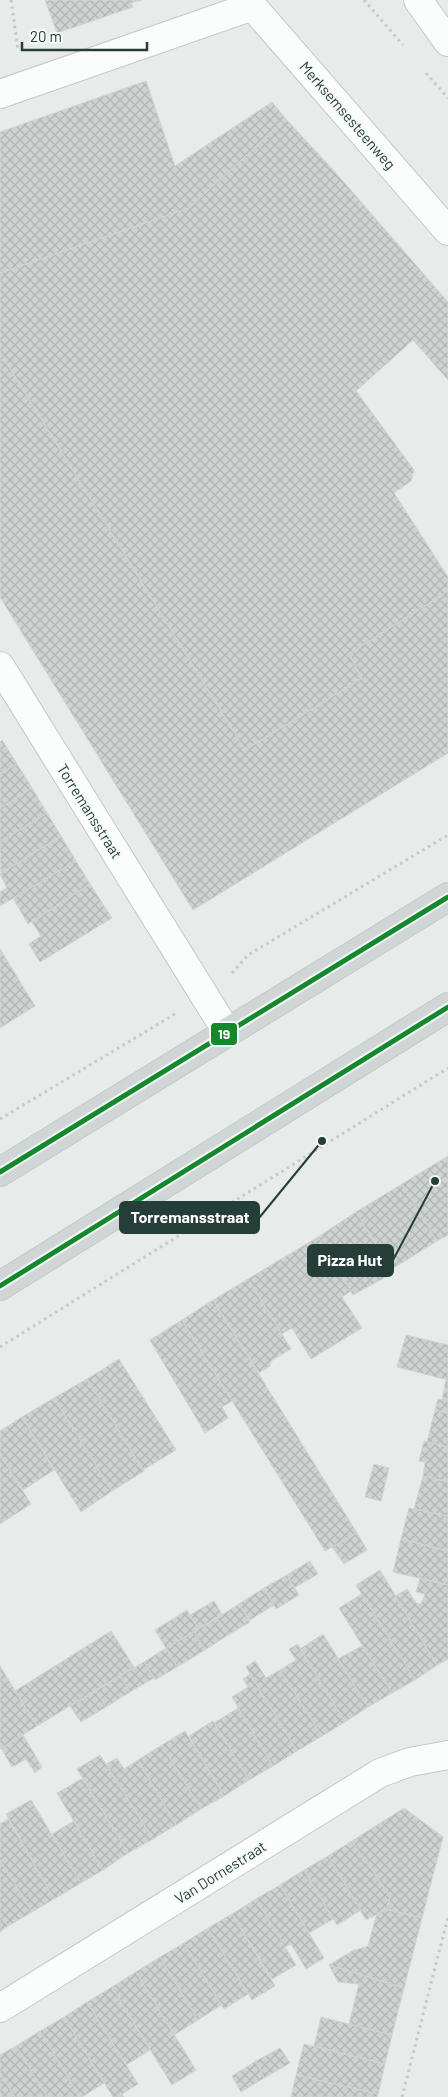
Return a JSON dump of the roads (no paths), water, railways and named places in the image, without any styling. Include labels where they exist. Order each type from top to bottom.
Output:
[{"type":"main road","points":[[0,1172],[448,897]]},
{"type":"main road","points":[[0,1286],[448,1007]]},
{"type":"street","points":[[418,0],[448,42]]},
{"type":"street","points":[[12,90],[250,3]]},
{"type":"street","name":"Merksemsesteenweg","points":[[250,3],[448,231]]},
{"type":"street","name":"Torremansstraat","points":[[0,666],[227,1032]]},
{"type":"street","name":"Van Dornestraat","points":[[0,2008],[380,1772],[410,1762],[448,1755]]},
{"type":"place","name":"Torremansstraat","points":[[322,1141]]},
{"type":"place","name":"Pizza Hut","points":[[435,1181]]}]
